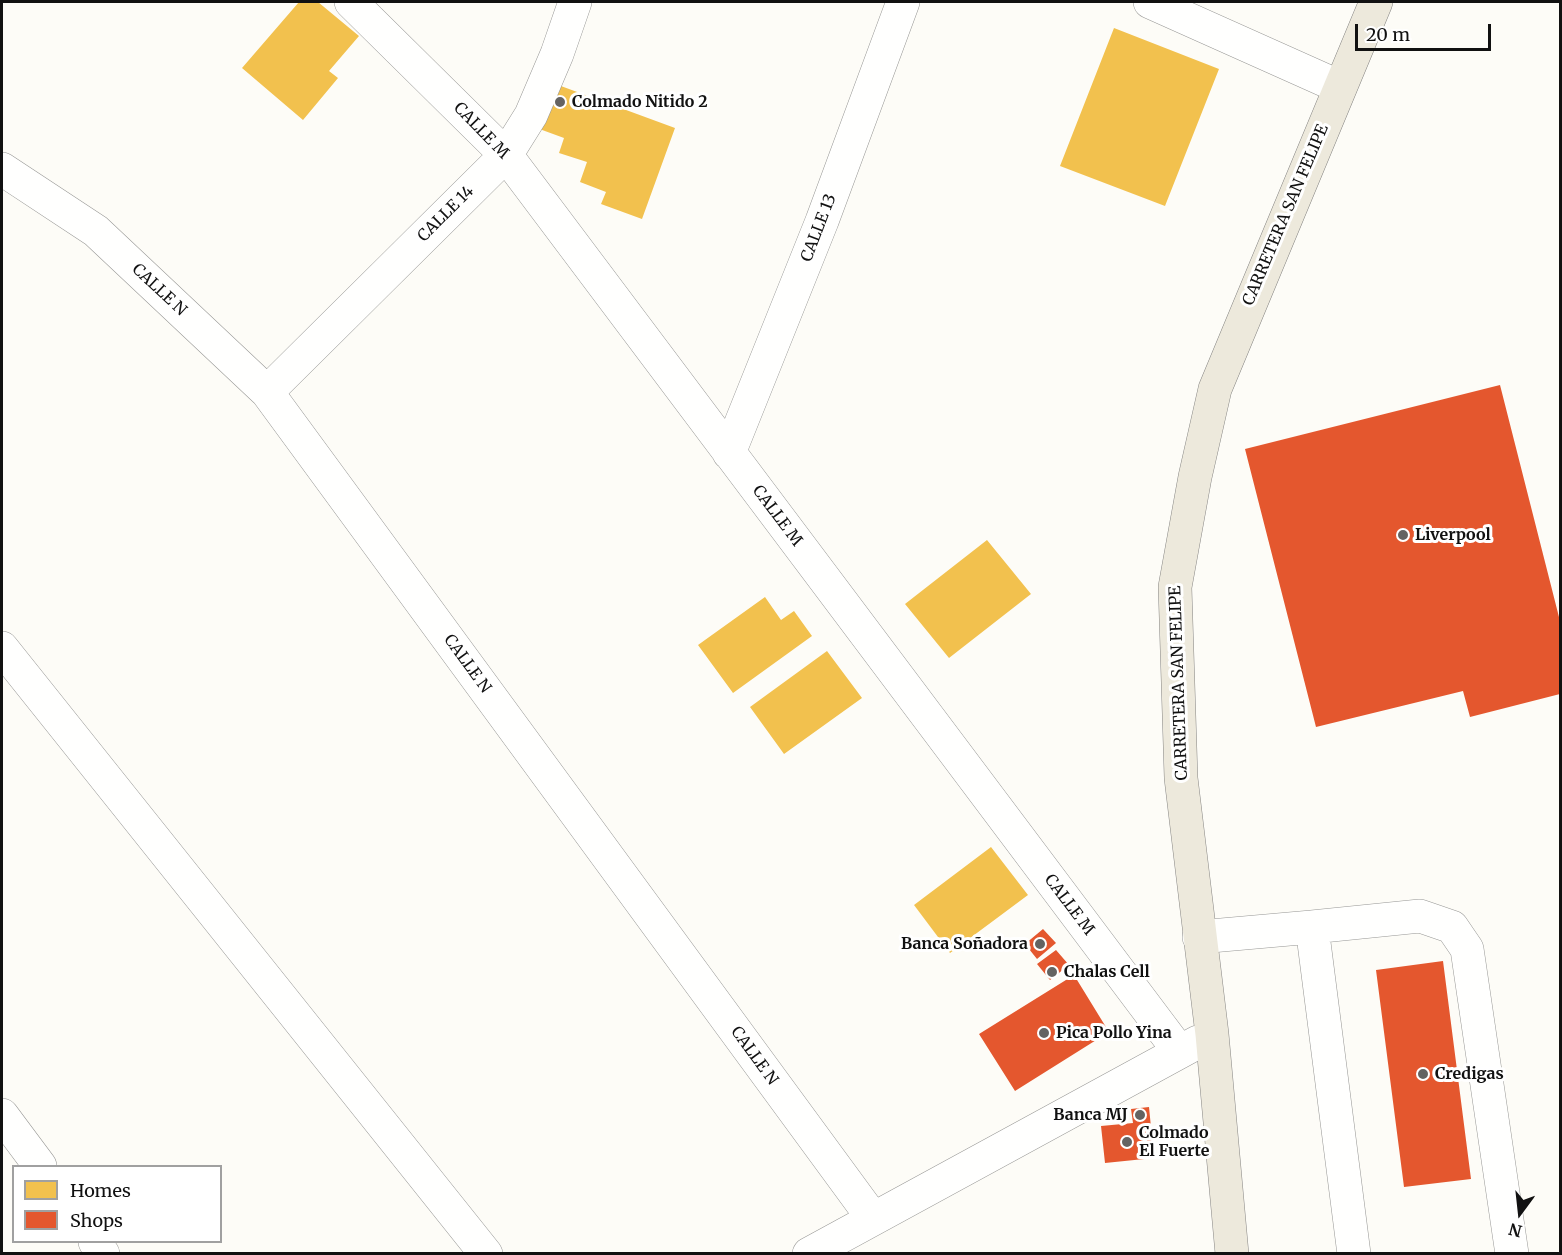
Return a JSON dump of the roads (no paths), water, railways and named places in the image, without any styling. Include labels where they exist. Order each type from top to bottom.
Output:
[{"type":"main road","name":"CARRETERA SAN FELIPE","points":[[1232,1254],[1212,1034],[1181,778],[1175,587],[1195,477],[1215,389],[1376,2]]},
{"type":"street","name":"CALLE M","points":[[351,2],[506,155],[1179,1051]]},
{"type":"street","name":"CALLE 14","points":[[267,392],[506,155],[531,115],[557,54],[574,2]]},
{"type":"street","name":"CALLE 13","points":[[729,453],[822,221],[903,2]]},
{"type":"street","points":[[1150,2],[1340,87]]},
{"type":"street","name":"CALLE N","points":[[2,169],[96,231],[267,392],[872,1217]]},
{"type":"street","points":[[2,648],[486,1254]]},
{"type":"street","points":[[1199,937],[1420,916],[1452,927],[1467,949],[1512,1254]]},
{"type":"street","points":[[1312,927],[1354,1254]]},
{"type":"street","points":[[808,1254],[872,1217],[1212,1034]]},
{"type":"street","points":[[2,1115],[39,1165]]},
{"type":"place","name":"Colmado Nitido 2","points":[[560,102]]},
{"type":"place","name":"Liverpool","points":[[1403,535]]},
{"type":"place","name":"Banca Soñadora","points":[[1040,944]]},
{"type":"place","name":"Chalas Cell","points":[[1052,972]]},
{"type":"place","name":"Pica Pollo Yina","points":[[1044,1033]]},
{"type":"place","name":"Credigas","points":[[1423,1074]]},
{"type":"place","name":"Banca MJ","points":[[1140,1115]]},
{"type":"place","name":"Colmado El Fuerte","points":[[1127,1142]]}]
